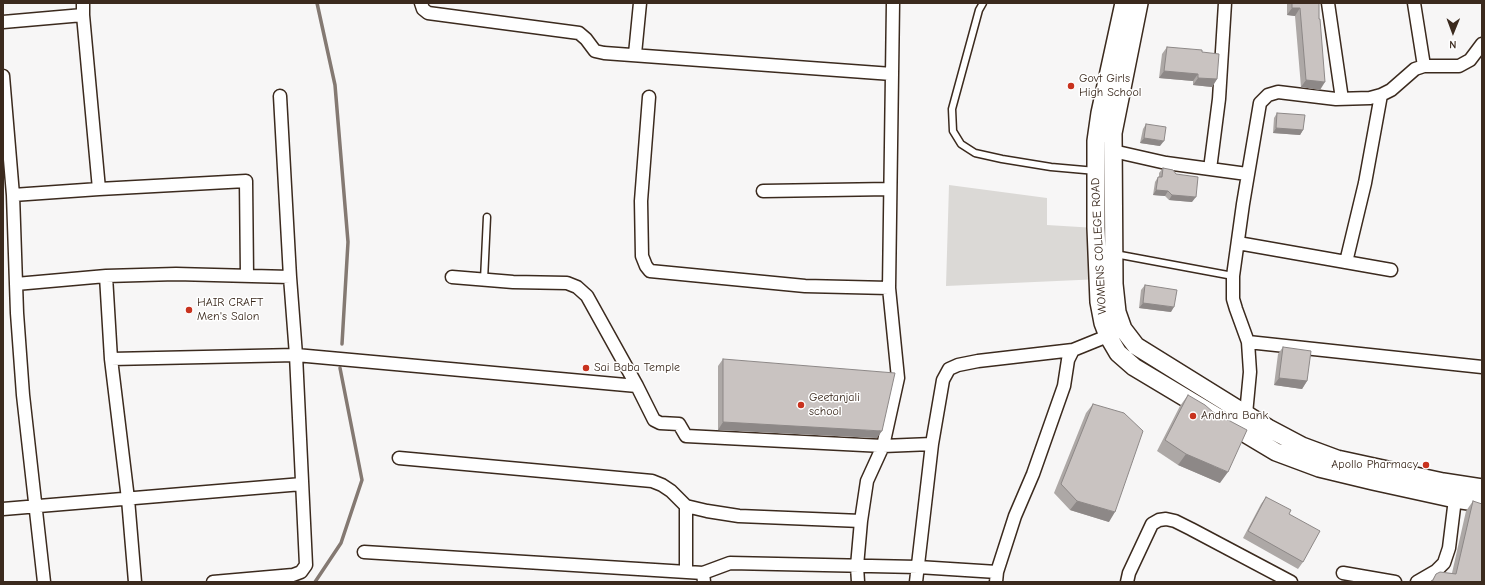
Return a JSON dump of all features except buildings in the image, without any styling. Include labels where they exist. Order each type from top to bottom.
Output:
[{"type":"main road","name":"WOMENS COLLEGE ROAD","points":[[1124,3],[1100,113],[1096,141],[1104,171],[1113,254],[1117,312],[1115,332],[1118,352],[1134,367],[1276,452],[1297,461],[1373,481],[1455,499],[1482,503]]},
{"type":"main road","name":"WOMENS COLLEGE ROAD","points":[[1139,3],[1115,120],[1113,151],[1104,171],[1096,228],[1099,302],[1103,323],[1136,346],[1268,428],[1302,446],[1337,459],[1444,482],[1482,488]]},
{"type":"street","points":[[421,3],[423,9],[428,13],[579,33],[586,39],[594,50],[604,53],[635,54],[892,74]]},
{"type":"street","points":[[635,54],[640,3]]},
{"type":"street","points":[[858,582],[857,566],[861,521],[867,481],[883,446],[898,378],[888,288],[893,3]]},
{"type":"street","points":[[1210,169],[1219,99],[1225,3]]},
{"type":"street","points":[[1328,3],[1342,99]]},
{"type":"street","points":[[1414,3],[1424,66]]},
{"type":"street","points":[[3,22],[83,9],[99,189]]},
{"type":"street","points":[[1240,430],[1246,414],[1250,372],[1248,342],[1234,304],[1233,276],[1247,174],[1260,103],[1268,95],[1278,92],[1342,99],[1370,98],[1391,90],[1415,69],[1424,66],[1459,66],[1470,60],[1482,44]]},
{"type":"street","points":[[3,76],[6,132],[13,196],[9,221],[16,284],[23,387],[44,582]]},
{"type":"street","points":[[1346,262],[1365,183],[1381,95]]},
{"type":"street","points":[[213,582],[293,576],[301,572],[306,565],[296,355],[280,96]]},
{"type":"street","points":[[649,97],[641,201],[642,256],[650,271],[806,286],[888,288]]},
{"type":"street","points":[[1113,151],[1166,163],[1247,174]]},
{"type":"street","points":[[13,196],[99,189],[246,181],[247,276]]},
{"type":"street","points":[[763,191],[890,189]]},
{"type":"street","points":[[1238,243],[1391,270]]},
{"type":"street","points":[[16,284],[106,276],[176,274],[290,276]]},
{"type":"street","points":[[106,276],[111,359],[128,499],[135,582]]},
{"type":"street","points":[[452,277],[567,283],[577,287],[587,296],[637,386],[654,420],[660,423],[679,424],[686,436],[883,446],[932,444]]},
{"type":"street","points":[[916,582],[932,444],[943,380],[949,369],[958,365],[978,361],[1073,350],[1115,332]]},
{"type":"street","points":[[1248,342],[1482,367]]},
{"type":"street","points":[[364,552],[686,572],[706,575],[722,565],[730,564],[918,567],[996,577],[1015,516],[1033,474],[1064,386],[1068,360],[1073,350]]},
{"type":"street","points":[[111,359],[296,355],[637,386]]},
{"type":"street","points":[[399,458],[652,481],[671,491],[688,506],[707,511],[739,516],[861,521]]},
{"type":"street","points":[[3,509],[302,484]]},
{"type":"street","points":[[1416,582],[1436,571],[1444,563],[1449,548],[1455,499]]},
{"type":"street","points":[[686,572],[688,506]]},
{"type":"street","points":[[1127,582],[1129,573],[1152,524],[1158,520],[1166,519],[1175,521],[1185,526],[1291,582]]},
{"type":"street","points":[[1343,573],[1395,582]]},
{"type":"lane","points":[[983,3],[979,10],[952,109],[953,131],[961,144],[975,153],[1002,159],[1051,167],[1104,171]]},
{"type":"lane","points":[[484,278],[487,217]]},
{"type":"lane","points":[[1113,254],[1233,276]]},
{"type":"shaded area","points":[[949,185],[1047,198],[1047,225],[1096,228],[1101,279],[946,286]]},
{"type":"waterway","points":[[317,3],[335,85],[348,242],[342,344]]},
{"type":"waterway","points":[[315,582],[341,543],[362,480],[340,368]]},
{"type":"place","name":"Govt Girls High School","points":[[1071,86]]},
{"type":"place","name":"HAIR CRAFT Men's Salon","points":[[189,310]]},
{"type":"place","name":"Sai Baba Temple","points":[[586,368]]},
{"type":"place","name":"Geetanjali school","points":[[801,405]]},
{"type":"place","name":"Andhra Bank","points":[[1193,416]]},
{"type":"place","name":"Apollo Pharmacy","points":[[1426,465]]}]
